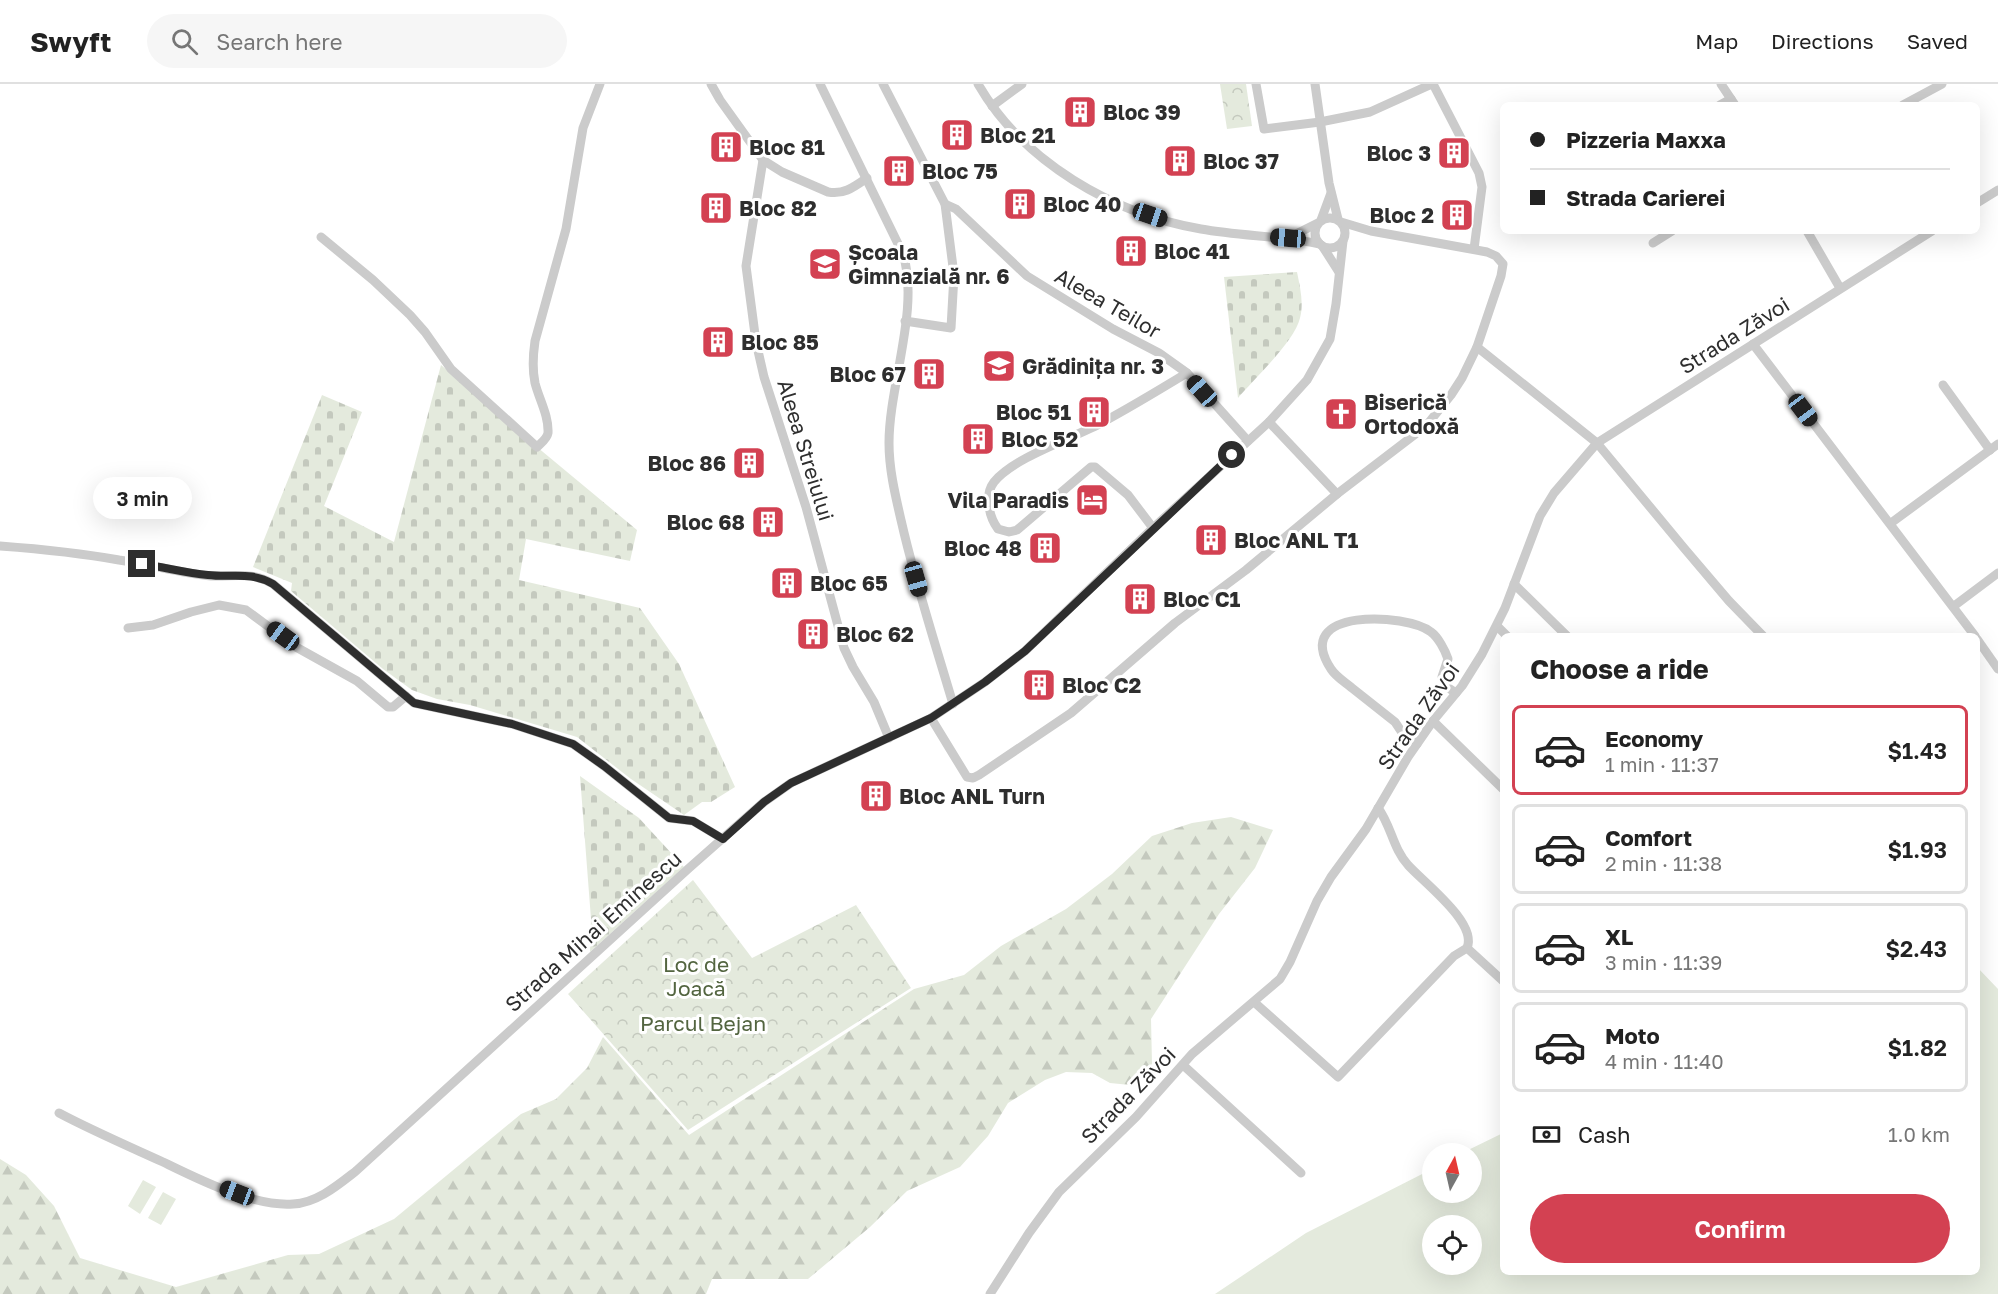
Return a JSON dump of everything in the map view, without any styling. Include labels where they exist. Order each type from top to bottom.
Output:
[{"type":"street","points":[[321,237],[403,308],[425,332],[451,369],[537,447],[547,438],[548,432],[545,414],[534,381],[532,359],[535,341],[566,229],[583,128],[600,84]]},
{"type":"street","points":[[711,84],[763,160],[782,172],[817,189],[837,194],[846,192],[867,178]]},
{"type":"street","points":[[820,84],[867,178],[908,269],[909,283],[905,321],[890,423],[889,460],[906,541],[953,704]]},
{"type":"street","name":"Aleea Teilor","points":[[883,84],[945,204],[954,275],[951,328],[905,321]]},
{"type":"street","points":[[978,84],[992,106],[1026,144],[1073,179],[1106,198],[1165,220],[1199,229],[1288,238],[1332,248],[1344,239],[1371,231]]},
{"type":"street","points":[[992,106],[1022,84]]},
{"type":"street","points":[[1256,84],[1264,129],[1320,122],[1370,112],[1433,84],[1479,173],[1482,187],[1474,249]]},
{"type":"street","points":[[1315,84],[1331,192],[1339,221],[1345,229],[1344,239]]},
{"type":"street","points":[[1721,84],[1733,102]]},
{"type":"street","points":[[1909,102],[1942,84]]},
{"type":"street","name":"Aleea Streiului","points":[[763,160],[746,266],[756,342],[765,377],[790,451],[844,648],[853,668],[874,702],[889,738]]},
{"type":"street","points":[[1980,201],[1998,190]]},
{"type":"street","points":[[1331,192],[1315,236],[1339,272]]},
{"type":"street","name":"Aleea Teilor","points":[[945,204],[956,209],[1027,276],[1113,328],[1160,353],[1187,374],[1248,441]]},
{"type":"street","points":[[931,718],[967,777],[973,778],[979,775],[1071,712],[1175,623],[1246,570],[1337,494],[1426,426],[1451,395],[1477,347],[1501,276],[1503,264],[1496,256],[1474,249],[1371,231],[1329,218],[1288,238]]},
{"type":"street","points":[[1653,243],[1667,234]]},
{"type":"street","points":[[1809,234],[1840,288]]},
{"type":"street","name":"Strada Zăvoi","points":[[990,1294],[1029,1233],[1059,1192],[1136,1117],[1210,1038],[1280,979],[1317,901],[1417,744],[1482,654],[1497,626],[1540,516],[1575,466],[1598,442],[1927,234]]},
{"type":"street","name":"Strada Mihai Eminescu","points":[[59,1113],[192,1176],[255,1200],[294,1204],[315,1199],[356,1171],[764,802],[791,783],[931,718],[985,682],[1025,651],[1153,528],[1269,422],[1307,380],[1326,348],[1334,322],[1344,239]]},
{"type":"street","points":[[1753,344],[1954,606],[1971,633]]},
{"type":"street","points":[[1477,347],[1598,442],[1684,548],[1729,601],[1760,633]]},
{"type":"street","points":[[1153,528],[1128,495],[1095,467],[1091,467],[1017,530],[1009,532],[998,529],[993,523],[989,492],[998,478],[1017,463],[1103,422],[1187,374]]},
{"type":"street","points":[[1891,523],[1994,447],[1943,385]]},
{"type":"street","points":[[1269,422],[1337,494]]},
{"type":"street","points":[[0,546],[120,560],[210,576],[255,576],[264,579],[273,584],[414,703],[512,724],[573,744],[669,818],[693,821],[723,839]]},
{"type":"street","points":[[1954,606],[1998,573]]},
{"type":"street","points":[[1514,584],[1565,633]]},
{"type":"street","points":[[128,628],[153,625],[219,605],[246,610],[296,646],[357,681],[388,707],[393,707],[406,696]]},
{"type":"street","points":[[1417,744],[1401,731],[1395,722],[1333,672],[1323,648],[1327,633],[1338,624],[1366,620],[1401,622],[1428,630],[1433,634],[1448,659],[1443,683],[1456,693]]},
{"type":"street","points":[[1497,626],[1504,633]]},
{"type":"street","points":[[1980,644],[1997,663]]},
{"type":"street","points":[[1433,721],[1500,786]]},
{"type":"street","points":[[1254,1002],[1338,1077],[1454,956],[1467,948],[1469,939],[1457,913],[1407,864],[1396,848],[1383,814],[1378,808]]},
{"type":"street","points":[[1467,948],[1500,978]]},
{"type":"street","points":[[1184,1065],[1301,1173]]},
{"type":"green space","points":[[1220,84],[1246,84],[1252,126],[1227,129]]},
{"type":"green space","points":[[1297,272],[1302,307],[1297,327],[1273,360],[1238,398],[1224,277]]},
{"type":"green space","points":[[441,365],[637,530],[630,561],[526,539],[519,580],[640,608],[679,664],[735,787],[711,802],[702,802],[684,815],[631,779],[577,737],[470,705],[437,699],[412,690],[383,669],[291,591],[292,583],[253,567],[322,395],[362,412],[324,506],[394,542]]},
{"type":"green space","points":[[580,776],[639,818],[684,867],[590,952],[591,919]]},
{"type":"green space","points":[[1231,817],[1273,830],[1255,868],[1219,914],[1151,1019],[1152,1064],[1130,1085],[1110,1083],[1092,1073],[1066,1072],[1045,1080],[1008,1103],[988,1136],[960,1167],[907,1191],[870,1227],[808,1279],[712,1279],[706,1294],[0,1294],[0,1159],[26,1175],[54,1206],[80,1258],[176,1287],[288,1255],[319,1254],[394,1219],[521,1114],[556,1099],[587,1068],[603,1037],[689,1135],[914,989],[964,975],[1001,946],[1066,909],[1112,874],[1152,836],[1192,823]]},
{"type":"green space","name":"Parcul Bejan","points":[[693,880],[752,958],[856,905],[911,988],[688,1130],[568,994]]},
{"type":"green space","points":[[1980,970],[1998,989],[1998,1294],[1215,1294],[1306,1233],[1422,1174],[1422,1203],[1482,1203],[1482,1143],[1500,1134],[1500,1275],[1980,1275]]},
{"type":"green space","points":[[143,1180],[156,1187],[140,1214],[128,1206]]},
{"type":"green space","points":[[163,1192],[176,1199],[161,1225],[148,1218]]},
{"type":"place","name":"Bloc 39","points":[[1080,112]]},
{"type":"place","name":"Bloc 21","points":[[957,135]]},
{"type":"place","name":"Bloc 81","points":[[726,147]]},
{"type":"place","name":"Bloc 3","points":[[1454,153]]},
{"type":"place","name":"Bloc 37","points":[[1180,161]]},
{"type":"place","name":"Bloc 75","points":[[899,171]]},
{"type":"place","name":"Bloc 40","points":[[1020,204]]},
{"type":"place","name":"Bloc 82","points":[[716,208]]},
{"type":"place","name":"Bloc 2","points":[[1457,215]]},
{"type":"place","name":"Bloc 41","points":[[1131,251]]},
{"type":"place","name":"Școala Gimnazială nr. 6","points":[[825,264]]},
{"type":"place","name":"Bloc 85","points":[[718,342]]},
{"type":"place","name":"Grădinița nr. 3","points":[[999,366]]},
{"type":"place","name":"Bloc 67","points":[[929,374]]},
{"type":"place","name":"Bloc 51","points":[[1094,412]]},
{"type":"place","name":"Biserică Ortodoxă","points":[[1341,414]]},
{"type":"place","name":"Bloc 52","points":[[978,439]]},
{"type":"place","name":"Bloc 86","points":[[749,463]]},
{"type":"place","name":"Vila Paradis","points":[[1092,500]]},
{"type":"place","name":"Bloc 68","points":[[768,522]]},
{"type":"place","name":"Bloc ANL T1","points":[[1211,540]]},
{"type":"place","name":"Bloc 48","points":[[1045,548]]},
{"type":"place","name":"Bloc 65","points":[[787,583]]},
{"type":"place","name":"Bloc C1","points":[[1140,599]]},
{"type":"place","name":"Bloc 62","points":[[813,634]]},
{"type":"place","name":"Bloc C2","points":[[1039,685]]},
{"type":"place","name":"Bloc ANL Turn","points":[[876,796]]},
{"type":"route","points":[[142,564],[210,576],[255,576],[264,579],[273,584],[414,703],[430,708],[448,709],[486,717],[573,744],[669,818],[693,821],[723,839],[764,802],[791,783],[916,726],[985,682],[1025,651],[1232,455]]},
{"type":"park label","name":"Loc de Joacă","points":[[696,976]]}]
